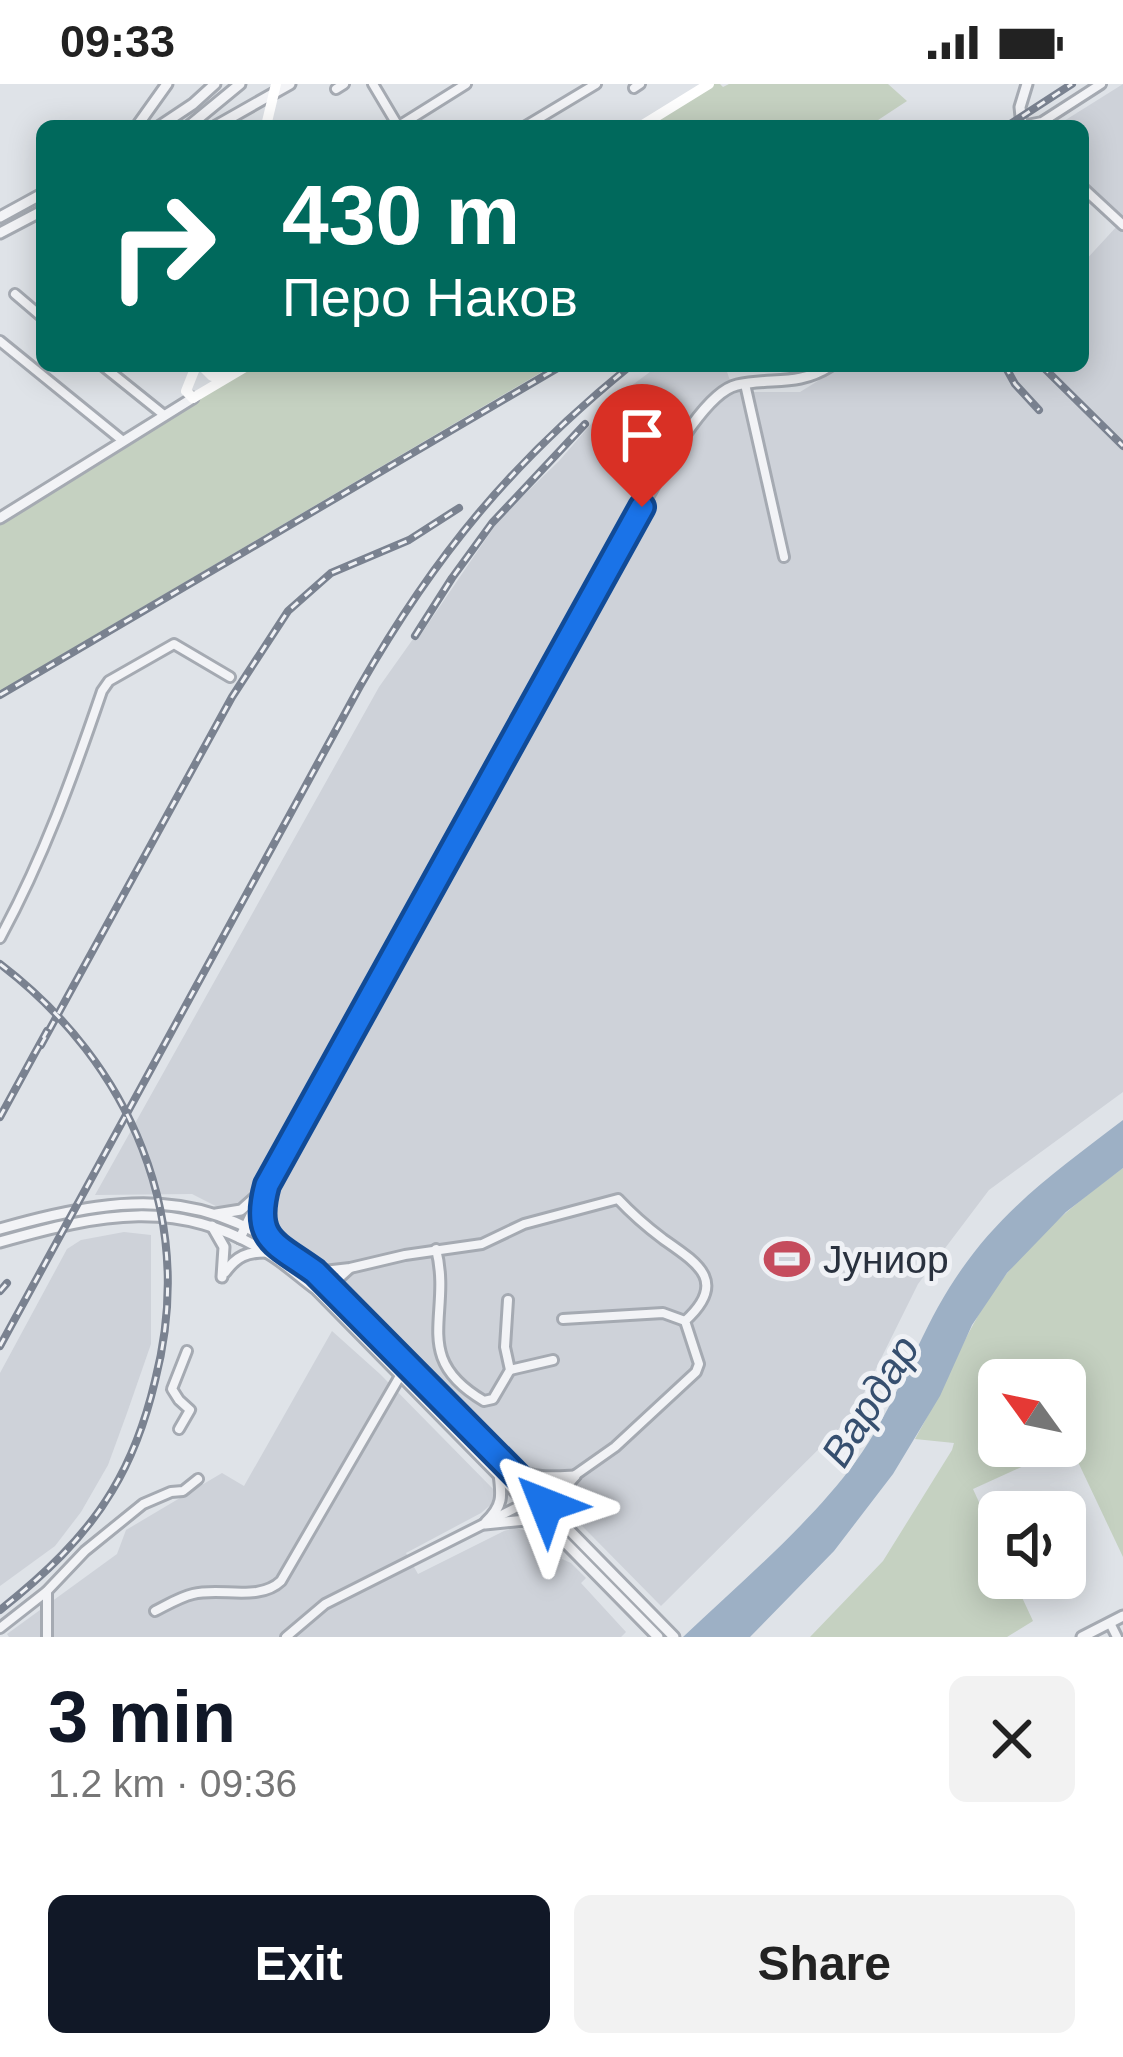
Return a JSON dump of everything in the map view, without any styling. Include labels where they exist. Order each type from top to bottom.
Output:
[{"type":"main road","points":[[650,120],[709,84]]},
{"type":"main road","points":[[268,120],[275,90]]},
{"type":"main road","points":[[193,398],[186,385],[195,372]]},
{"type":"main road","points":[[193,398],[198,372]]},
{"type":"main road","points":[[207,372],[231,376]]},
{"type":"main road","points":[[193,398],[237,372]]},
{"type":"street","points":[[141,120],[167,84]]},
{"type":"street","points":[[169,120],[215,84]]},
{"type":"street","points":[[197,120],[240,84]]},
{"type":"street","points":[[225,120],[290,84]]},
{"type":"street","points":[[373,84],[395,120]]},
{"type":"street","points":[[409,120],[466,84]]},
{"type":"street","points":[[536,120],[596,84]]},
{"type":"street","points":[[1021,120],[1027,84]]},
{"type":"street","points":[[1045,120],[1100,84]]},
{"type":"street","points":[[1089,194],[1123,225]]},
{"type":"street","points":[[0,217],[36,196]]},
{"type":"street","points":[[0,233],[36,215]]},
{"type":"street","points":[[14,294],[36,311]]},
{"type":"street","points":[[0,340],[36,370]]},
{"type":"street","points":[[39,372],[123,441]]},
{"type":"street","points":[[111,372],[164,415]]},
{"type":"street","points":[[243,1233],[659,476],[713,398],[731,386],[788,382],[820,372]]},
{"type":"street","points":[[745,384],[784,557]]},
{"type":"street","points":[[164,415],[186,385]]},
{"type":"street","points":[[0,518],[193,398]]},
{"type":"street","points":[[0,938],[29,884],[109,681],[175,644],[230,677]]},
{"type":"street","points":[[0,1243],[74,1224],[143,1214],[212,1220],[241,1210],[267,1185]]},
{"type":"street","points":[[267,1185],[260,1215],[269,1247],[526,1503],[561,1529]]},
{"type":"street","points":[[315,1272],[482,1244],[524,1224],[618,1199],[686,1253],[706,1277],[701,1307],[685,1321]]},
{"type":"street","points":[[0,1229],[131,1202],[171,1203],[243,1233],[315,1272],[538,1497],[561,1529],[646,1617],[674,1637]]},
{"type":"street","points":[[212,1220],[224,1247],[221,1277],[234,1260],[269,1247]]},
{"type":"street","points":[[436,1249],[441,1268],[437,1332],[445,1368],[488,1402],[510,1370],[508,1300]]},
{"type":"street","points":[[338,1294],[338,1279],[350,1268]]},
{"type":"street","points":[[563,1319],[664,1313],[685,1321]]},
{"type":"street","points":[[286,1637],[325,1604],[575,1476],[638,1428],[696,1372],[699,1364],[685,1321]]},
{"type":"street","points":[[178,1429],[190,1410],[172,1389],[187,1351]]},
{"type":"street","points":[[510,1370],[554,1360]]},
{"type":"street","points":[[155,1611],[193,1594],[267,1591],[281,1581],[400,1376]]},
{"type":"street","points":[[502,1461],[525,1474],[575,1476]]},
{"type":"street","points":[[485,1524],[502,1498],[499,1474]]},
{"type":"street","points":[[561,1529],[563,1492],[575,1476]]},
{"type":"street","points":[[0,1628],[142,1504],[183,1491],[198,1479]]},
{"type":"street","points":[[485,1524],[526,1520],[561,1529]]},
{"type":"street","points":[[47,1591],[47,1637]]},
{"type":"street","points":[[646,1617],[658,1637]]},
{"type":"street","points":[[1082,1637],[1122,1618]]},
{"type":"street","points":[[1110,1623],[1117,1637]]},
{"type":"shaded area","points":[[1123,84],[1123,1092],[989,1190],[918,1284],[853,1415],[661,1606],[455,1397],[273,1235],[192,1194],[95,1195],[379,687],[500,518],[612,400],[650,372],[727,372],[734,392],[800,392],[832,372],[1089,372],[1089,256],[1118,225],[1089,197],[1089,120],[1066,120]]},
{"type":"shaded area","points":[[124,1232],[151,1235],[151,1344],[127,1413],[108,1465],[81,1512],[55,1546],[0,1586],[0,1373],[67,1249],[81,1240]]},
{"type":"shaded area","points":[[332,1331],[497,1493],[481,1513],[406,1553],[418,1574],[504,1531],[532,1532],[548,1540],[586,1578],[581,1583],[626,1632],[621,1637],[9,1637],[117,1554],[126,1530],[222,1473],[244,1486]]},
{"type":"green space","points":[[709,84],[888,84],[907,101],[878,120],[651,120]]},
{"type":"green space","points":[[241,372],[542,372],[0,691],[0,521]]},
{"type":"green space","points":[[1123,1168],[1123,1557],[1080,1467],[1086,1467],[1086,1359],[978,1359],[978,1467],[1022,1467],[973,1489],[978,1500],[978,1599],[1023,1599],[1033,1621],[1007,1637],[810,1637],[883,1561],[952,1450],[954,1443],[915,1439],[989,1298],[1033,1243]]},
{"type":"water","name":"Вардар","points":[[1123,1120],[1123,1168],[1066,1212],[1007,1273],[972,1325],[940,1396],[893,1474],[834,1551],[750,1637],[683,1637],[796,1530],[856,1461],[890,1405],[938,1307],[977,1249],[1020,1203]]},
{"type":"railway","points":[[1016,120],[1072,84]]},
{"type":"railway","points":[[0,695],[551,372]]},
{"type":"railway","points":[[0,1346],[388,639],[447,552],[512,475],[623,372]]},
{"type":"railway","points":[[1008,372],[1039,410]]},
{"type":"railway","points":[[1048,372],[1123,446]]},
{"type":"railway","points":[[415,636],[492,523],[585,424]]},
{"type":"railway","points":[[41,1045],[232,697],[288,611],[331,573],[409,540],[459,508]]},
{"type":"railway","points":[[0,964],[46,1004],[85,1048],[118,1097],[142,1149],[159,1204],[167,1261],[166,1320],[155,1381],[126,1465],[76,1540],[0,1610]]},
{"type":"railway","points":[[0,1117],[47,1031]]},
{"type":"railway","points":[[0,1291],[7,1283]]},
{"type":"place","name":"Јуниор","points":[[787,1259]]},
{"type":"route","points":[[546,1505],[315,1272],[273,1242],[262,1226],[260,1209],[267,1185],[642,507]]}]
